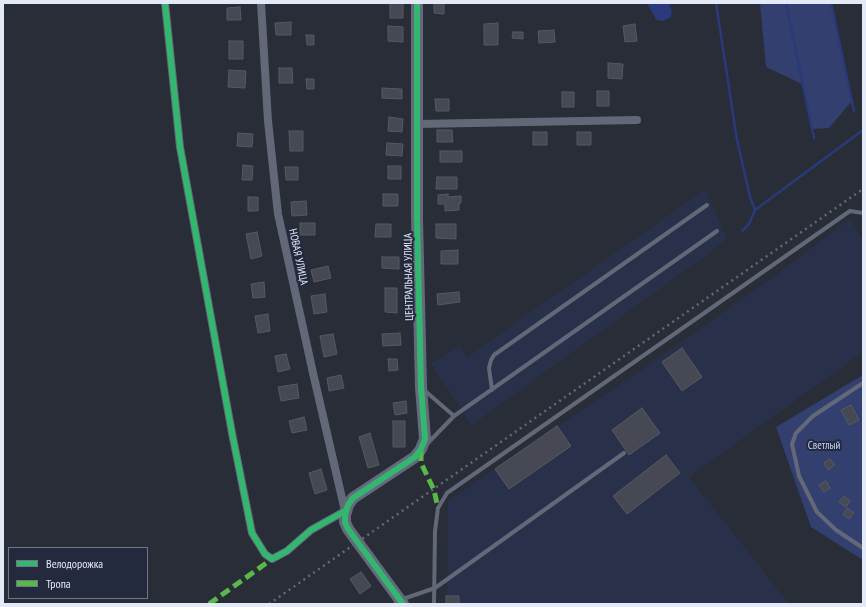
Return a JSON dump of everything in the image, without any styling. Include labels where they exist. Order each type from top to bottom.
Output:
[{"type":"street","points":[[165,3],[180,147],[232,433],[252,532],[264,554],[272,559],[287,551],[311,530],[345,511]]},
{"type":"street","name":"НОВАЯ УЛИЦА","points":[[261,3],[268,121],[278,214],[345,511]]},
{"type":"street","name":"ЦЕНТРАЛЬНАЯ УЛИЦА","points":[[417,3],[417,218],[421,387],[425,433],[423,446]]},
{"type":"street","points":[[418,124],[637,120]]},
{"type":"street","points":[[399,603],[348,529],[345,520],[345,511],[353,498],[412,459],[423,446]]},
{"type":"lane","points":[[492,390],[489,368],[494,355],[707,205]]},
{"type":"lane","points":[[434,604],[435,531],[438,508],[447,494],[850,211],[863,213]]},
{"type":"lane","points":[[423,446],[428,443],[454,416],[717,232]]},
{"type":"lane","points":[[863,383],[813,416],[796,433],[792,444],[799,476],[817,512],[836,530],[863,548]]},
{"type":"lane","points":[[421,387],[440,406],[454,416]]},
{"type":"lane","points":[[399,603],[434,588],[624,453]]},
{"type":"shaded area","points":[[647,3],[669,3],[672,12],[671,17],[663,21],[656,20]]},
{"type":"shaded area","points":[[706,189],[727,240],[472,425],[431,364],[459,345],[467,357]]},
{"type":"shaded area","points":[[850,218],[863,241],[863,352],[689,477],[789,604],[447,604],[448,501],[647,366],[782,271]]},
{"type":"green space","points":[[760,3],[831,3],[852,101],[829,128],[812,129],[802,84],[766,67]]},
{"type":"green space","name":"Светлый","points":[[863,375],[863,560],[811,527],[776,427]]},
{"type":"building","points":[[390,3],[403,3],[403,18],[390,18]]},
{"type":"building","points":[[434,3],[444,3],[444,14],[434,13]]},
{"type":"building","points":[[240,7],[241,20],[227,20],[227,8]]},
{"type":"building","points":[[291,22],[291,35],[276,35],[275,23]]},
{"type":"building","points":[[498,23],[498,45],[484,45],[484,24]]},
{"type":"building","points":[[635,24],[637,41],[625,42],[623,26]]},
{"type":"building","points":[[388,26],[403,27],[403,42],[388,41]]},
{"type":"building","points":[[554,30],[555,42],[539,43],[538,31]]},
{"type":"building","points":[[513,32],[523,32],[523,39],[512,38]]},
{"type":"building","points":[[306,35],[314,35],[314,45],[307,45]]},
{"type":"building","points":[[229,41],[243,41],[243,59],[229,59]]},
{"type":"building","points":[[608,63],[623,64],[622,79],[608,78]]},
{"type":"building","points":[[279,68],[292,68],[293,83],[279,83]]},
{"type":"building","points":[[229,70],[246,71],[245,88],[228,87]]},
{"type":"building","points":[[306,79],[314,79],[314,89],[307,89]]},
{"type":"building","points":[[382,88],[402,89],[402,99],[382,98]]},
{"type":"building","points":[[597,91],[609,91],[609,106],[597,106]]},
{"type":"building","points":[[562,92],[574,92],[574,107],[562,107]]},
{"type":"building","points":[[435,99],[449,99],[449,111],[436,111]]},
{"type":"building","points":[[389,117],[403,119],[402,132],[388,131]]},
{"type":"building","points":[[437,130],[452,130],[453,142],[437,142]]},
{"type":"building","points":[[289,131],[303,131],[303,151],[290,151]]},
{"type":"building","points":[[533,132],[547,132],[547,145],[533,145]]},
{"type":"building","points":[[577,132],[591,132],[591,145],[577,145]]},
{"type":"building","points":[[238,133],[253,134],[252,147],[237,146]]},
{"type":"building","points":[[387,143],[403,144],[402,156],[386,155]]},
{"type":"building","points":[[440,151],[462,151],[462,162],[440,162]]},
{"type":"building","points":[[243,165],[253,166],[252,180],[242,180]]},
{"type":"building","points":[[388,166],[401,166],[401,179],[388,179]]},
{"type":"building","points":[[285,167],[298,167],[298,180],[286,180]]},
{"type":"building","points":[[437,177],[457,177],[457,189],[436,189]]},
{"type":"building","points":[[383,194],[398,194],[398,206],[383,206]]},
{"type":"building","points":[[448,194],[448,197],[461,196],[459,210],[445,211],[445,204],[438,204],[438,195]]},
{"type":"building","points":[[248,197],[258,197],[258,211],[248,211]]},
{"type":"building","points":[[306,201],[307,215],[292,216],[291,202]]},
{"type":"building","points":[[300,223],[315,223],[315,235],[300,235]]},
{"type":"building","points":[[376,224],[391,224],[391,237],[375,237]]},
{"type":"building","points":[[436,224],[456,224],[456,239],[436,238]]},
{"type":"building","points":[[257,232],[262,256],[251,259],[246,234]]},
{"type":"building","points":[[458,250],[458,264],[441,264],[441,251]]},
{"type":"building","points":[[382,257],[399,257],[399,269],[382,268]]},
{"type":"building","points":[[328,266],[331,278],[314,282],[311,270]]},
{"type":"building","points":[[264,282],[265,297],[253,298],[251,284]]},
{"type":"building","points":[[385,288],[397,288],[397,313],[385,312]]},
{"type":"building","points":[[459,292],[460,302],[438,305],[437,294]]},
{"type":"building","points":[[325,294],[327,312],[314,314],[311,296]]},
{"type":"building","points":[[268,314],[270,331],[258,333],[255,316]]},
{"type":"building","points":[[400,333],[401,345],[383,346],[382,334]]},
{"type":"building","points":[[333,334],[337,354],[324,357],[320,336]]},
{"type":"building","points":[[682,348],[702,377],[682,391],[662,362]]},
{"type":"building","points":[[286,354],[290,369],[278,372],[275,356]]},
{"type":"building","points":[[388,359],[397,359],[398,370],[389,371]]},
{"type":"building","points":[[341,375],[344,388],[329,391],[327,378]]},
{"type":"building","points":[[297,384],[299,398],[281,401],[278,387]]},
{"type":"building","points":[[406,401],[407,413],[395,415],[393,403]]},
{"type":"building","points":[[851,405],[859,420],[849,425],[841,410]]},
{"type":"building","points":[[642,408],[660,433],[629,455],[612,430]]},
{"type":"building","points":[[304,417],[307,430],[292,433],[289,421]]},
{"type":"building","points":[[393,421],[405,421],[405,447],[393,447]]},
{"type":"building","points":[[557,426],[571,446],[509,489],[495,469]]},
{"type":"building","points":[[370,433],[379,465],[368,468],[359,437]]},
{"type":"building","points":[[666,455],[680,473],[627,514],[613,496]]},
{"type":"building","points":[[830,459],[835,465],[828,470],[824,463]]},
{"type":"building","points":[[321,469],[327,490],[315,494],[309,473]]},
{"type":"building","points":[[826,481],[830,488],[824,492],[819,485]]},
{"type":"building","points":[[844,496],[850,501],[846,507],[839,502]]},
{"type":"building","points":[[847,508],[854,513],[849,519],[843,514]]},
{"type":"building","points":[[361,572],[371,586],[360,594],[350,579]]},
{"type":"building","points":[[446,596],[459,596],[459,604],[446,604]]},
{"type":"waterway","points":[[716,3],[737,140],[750,197],[755,210]]},
{"type":"waterway","points":[[786,3],[814,138]]},
{"type":"waterway","points":[[831,3],[854,111]]},
{"type":"waterway","points":[[742,231],[749,224],[755,210],[863,130]]},
{"type":"railway","points":[[269,604],[863,189]]},
{"type":"marked path","points":[[421,451],[421,463],[434,490],[438,508]]},
{"type":"marked path","points":[[209,604],[272,559]]},
{"type":"cycle path","points":[[165,3],[180,147],[232,433],[252,533],[265,554],[272,559],[287,551],[311,530],[345,511]]},
{"type":"cycle path","points":[[403,604],[348,529],[345,522],[345,515],[348,505],[353,498],[415,457],[421,449],[425,439],[421,387],[417,218],[417,3]]}]
